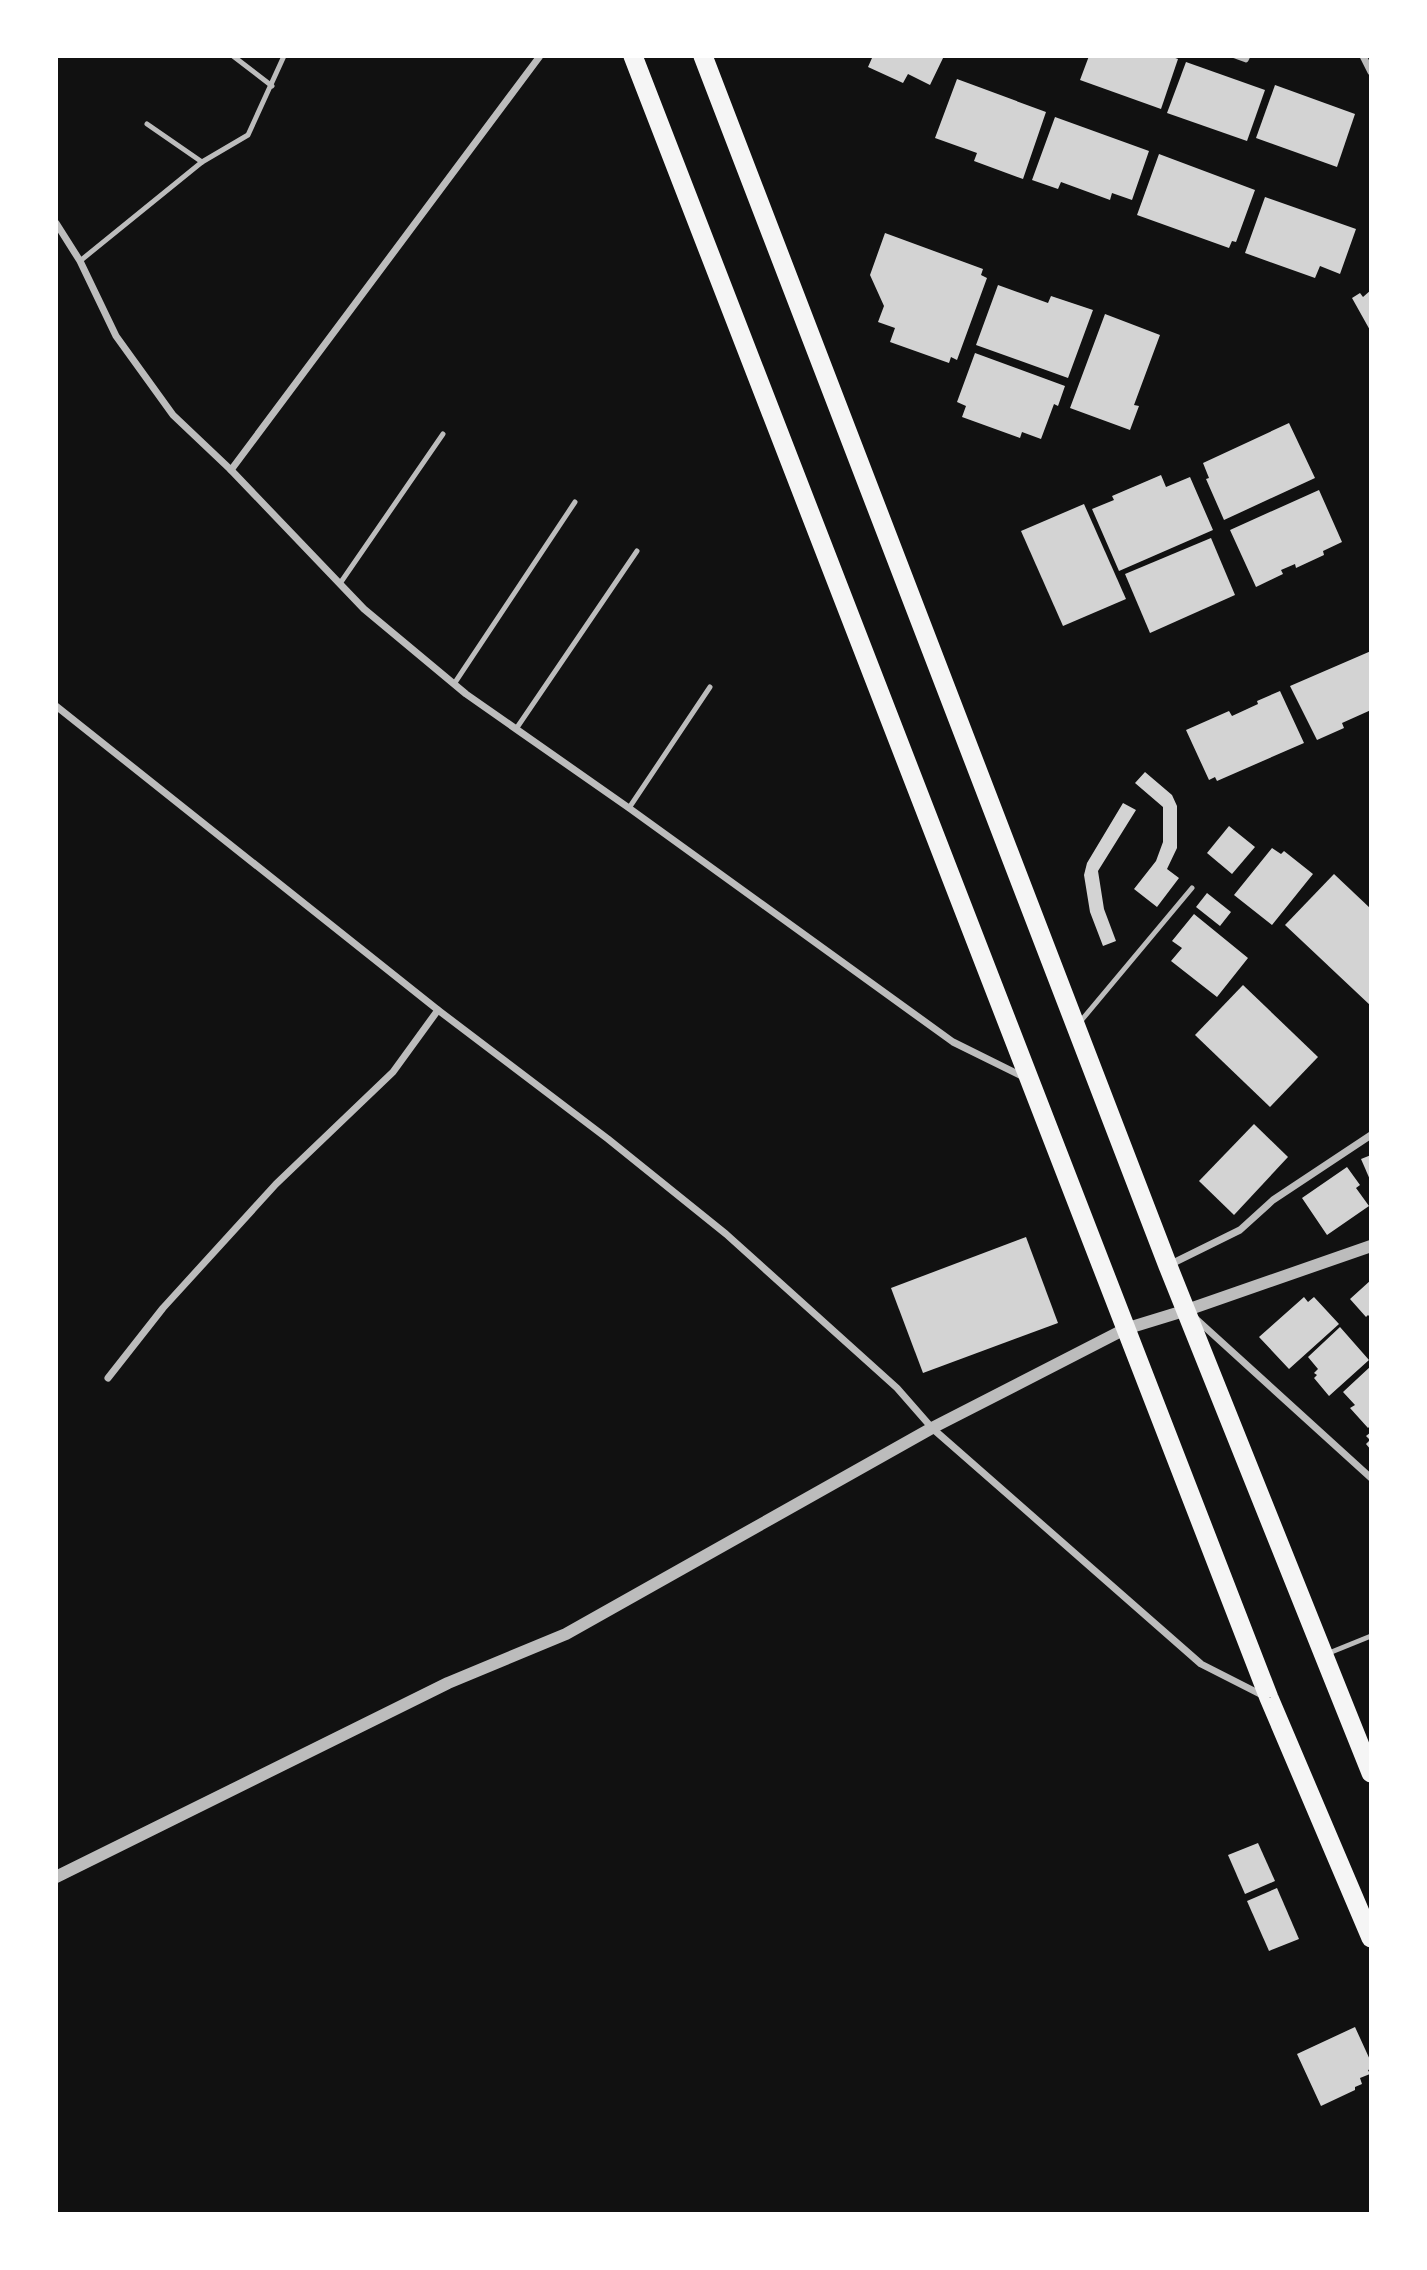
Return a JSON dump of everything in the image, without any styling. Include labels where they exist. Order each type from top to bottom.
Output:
[{"type":"highway","points":[[633,56],[1269,1698],[1371,1938]]},
{"type":"highway","points":[[703,56],[1168,1266],[1370,1769]]},
{"type":"street","points":[[231,470],[540,56]]},
{"type":"street","points":[[1363,56],[1371,72]]},
{"type":"street","points":[[56,223],[80,261],[116,336],[173,415],[231,470],[364,609],[454,684],[953,1042],[1029,1079]]},
{"type":"street","points":[[56,706],[438,1010],[608,1139],[726,1234],[897,1388],[932,1428],[1201,1664],[1269,1698]]},
{"type":"street","points":[[108,1378],[163,1308],[276,1184],[393,1072],[438,1010]]},
{"type":"street","points":[[1168,1266],[1240,1230],[1273,1200],[1371,1135]]},
{"type":"street","points":[[56,1877],[447,1683],[566,1634],[932,1428],[1125,1329],[1371,1246]]},
{"type":"street","points":[[1187,1310],[1371,1478]]},
{"type":"lane","points":[[233,56],[272,86]]},
{"type":"lane","points":[[80,261],[202,162],[248,135],[284,56]]},
{"type":"lane","points":[[1235,56],[1246,60],[1248,56]]},
{"type":"lane","points":[[146,124],[202,162]]},
{"type":"lane","points":[[341,582],[443,434]]},
{"type":"lane","points":[[454,684],[575,502]]},
{"type":"lane","points":[[516,729],[637,551]]},
{"type":"lane","points":[[629,808],[710,687]]},
{"type":"lane","points":[[1077,1027],[1192,888]]},
{"type":"lane","points":[[1324,1655],[1371,1636]]},
{"type":"building","points":[[868,56],[944,56],[930,85],[908,74],[903,83],[868,67],[872,58]]},
{"type":"building","points":[[1089,56],[1170,56],[1178,59],[1161,109],[1080,80]]},
{"type":"building","points":[[1186,62],[1265,90],[1247,141],[1167,113]]},
{"type":"building","points":[[957,79],[1046,112],[1023,179],[974,161],[977,153],[935,138]]},
{"type":"building","points":[[1275,85],[1355,114],[1337,167],[1256,138]]},
{"type":"building","points":[[1055,117],[1149,151],[1132,200],[1112,193],[1110,200],[1061,182],[1058,189],[1032,180]]},
{"type":"building","points":[[1159,154],[1255,190],[1236,242],[1232,241],[1229,248],[1137,215]]},
{"type":"building","points":[[1265,197],[1356,229],[1340,274],[1320,266],[1315,278],[1245,253]]},
{"type":"building","points":[[885,233],[983,269],[981,275],[987,278],[957,360],[951,357],[949,363],[890,342],[895,328],[878,322],[884,306],[870,275]]},
{"type":"building","points":[[998,285],[1048,303],[1051,296],[1093,310],[1068,378],[976,345]]},
{"type":"building","points":[[1371,290],[1371,332],[1352,298],[1360,293],[1363,297]]},
{"type":"building","points":[[1105,314],[1160,335],[1134,405],[1139,406],[1130,430],[1070,408]]},
{"type":"building","points":[[975,353],[1065,386],[1058,406],[1054,404],[1041,439],[1022,432],[1020,438],[962,417],[966,406],[957,402]]},
{"type":"building","points":[[1289,423],[1315,478],[1224,520],[1206,479],[1209,478],[1203,463]]},
{"type":"building","points":[[1161,475],[1166,487],[1190,477],[1213,530],[1119,571],[1092,509],[1114,500],[1112,496]]},
{"type":"building","points":[[1319,490],[1342,542],[1323,551],[1324,555],[1296,568],[1295,564],[1281,570],[1283,574],[1256,587],[1230,530]]},
{"type":"building","points":[[1084,504],[1126,599],[1063,626],[1021,531]]},
{"type":"building","points":[[1211,538],[1235,595],[1150,633],[1125,574]]},
{"type":"building","points":[[1371,651],[1371,710],[1342,723],[1344,728],[1317,740],[1290,686]]},
{"type":"building","points":[[1280,691],[1304,743],[1217,781],[1215,777],[1209,780],[1186,730],[1229,711],[1232,716]]},
{"type":"building","points":[[1145,772],[1172,795],[1177,806],[1177,848],[1167,869],[1179,878],[1157,907],[1134,889],[1156,861],[1163,842],[1163,807],[1135,783]]},
{"type":"building","points":[[1123,803],[1136,810],[1098,871],[1104,909],[1116,941],[1103,946],[1090,912],[1084,875],[1087,863]]},
{"type":"building","points":[[1229,826],[1255,847],[1232,874],[1207,853]]},
{"type":"building","points":[[1272,848],[1281,854],[1284,851],[1313,874],[1272,925],[1234,895]]},
{"type":"building","points":[[1334,874],[1371,909],[1371,1006],[1285,925]]},
{"type":"building","points":[[1207,893],[1231,912],[1220,926],[1196,907]]},
{"type":"building","points":[[1194,914],[1248,958],[1217,997],[1171,961],[1182,948],[1172,941]]},
{"type":"building","points":[[1243,985],[1318,1057],[1270,1107],[1195,1035]]},
{"type":"building","points":[[1254,1124],[1288,1157],[1234,1215],[1199,1181]]},
{"type":"building","points":[[1371,1155],[1371,1182],[1361,1159]]},
{"type":"building","points":[[1347,1167],[1360,1185],[1356,1188],[1369,1206],[1327,1235],[1302,1198]]},
{"type":"building","points":[[1026,1237],[1058,1323],[923,1373],[891,1288]]},
{"type":"building","points":[[1371,1280],[1371,1318],[1368,1315],[1366,1317],[1350,1299]]},
{"type":"building","points":[[1304,1297],[1308,1302],[1314,1297],[1339,1324],[1289,1369],[1259,1337]]},
{"type":"building","points":[[1340,1327],[1369,1360],[1329,1396],[1314,1378],[1318,1369],[1308,1357]]},
{"type":"building","points":[[1371,1366],[1371,1425],[1368,1428],[1350,1408],[1355,1405],[1343,1392]]},
{"type":"building","points":[[1371,1432],[1371,1450],[1366,1444],[1370,1440],[1366,1436]]},
{"type":"building","points":[[1258,1843],[1275,1881],[1245,1894],[1228,1855]]},
{"type":"building","points":[[1277,1888],[1299,1939],[1269,1951],[1247,1901]]},
{"type":"building","points":[[1355,2027],[1371,2062],[1371,2069],[1368,2070],[1370,2074],[1360,2078],[1362,2084],[1355,2087],[1355,2090],[1321,2106],[1297,2054]]}]
